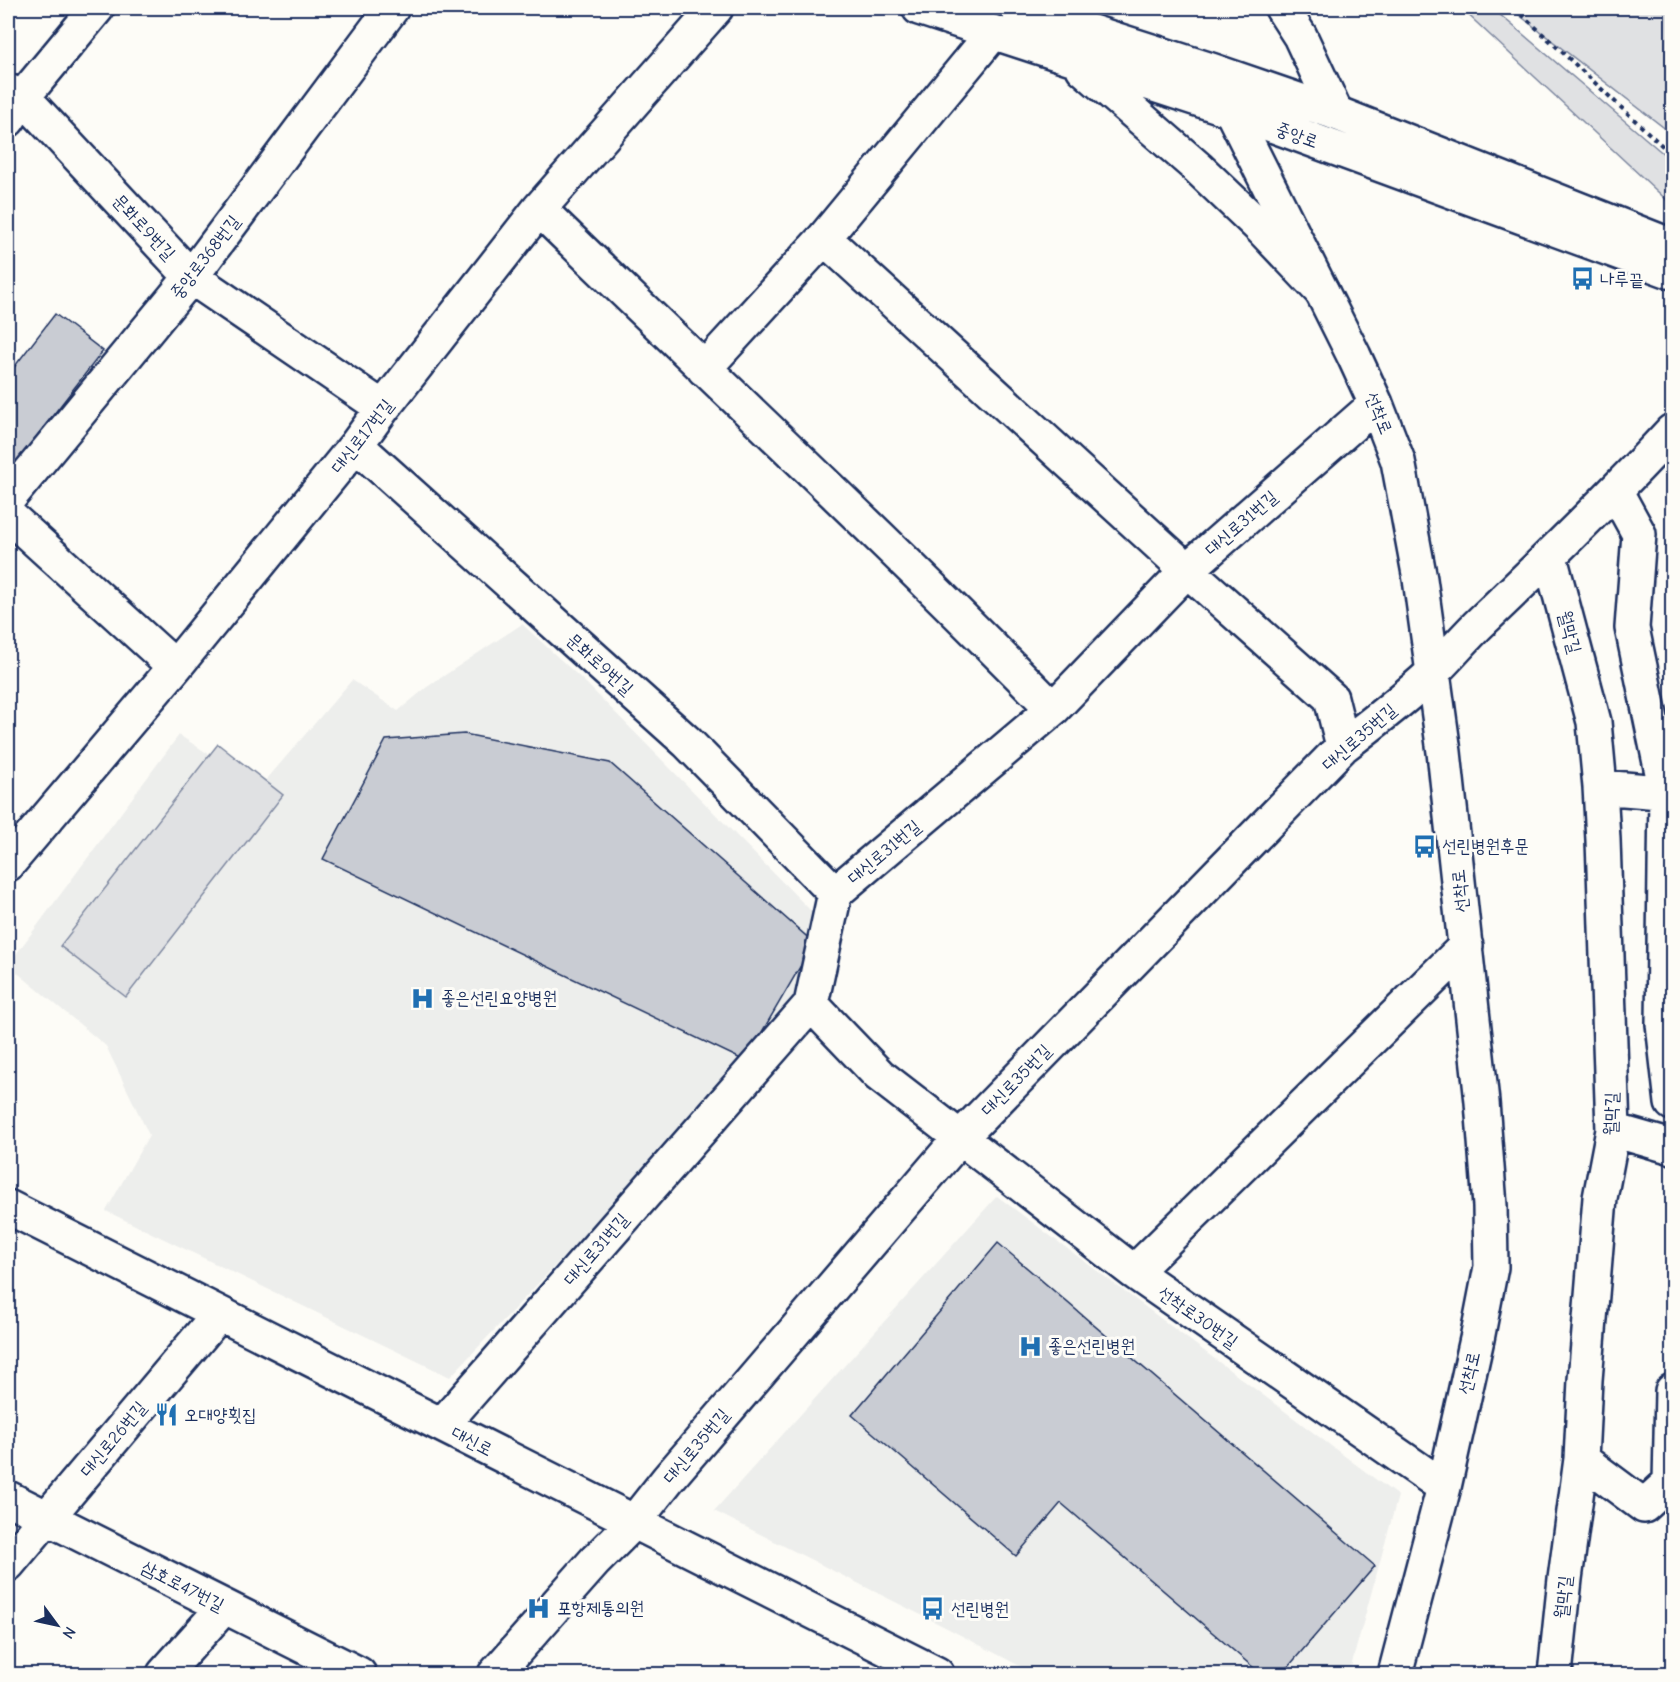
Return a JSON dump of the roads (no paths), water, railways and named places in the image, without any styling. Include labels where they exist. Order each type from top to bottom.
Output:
[{"type":"street","points":[[13,103],[97,8]]},
{"type":"street","name":"중앙로368번길","points":[[8,499],[191,277],[392,8]]},
{"type":"street","name":"대신로17번길","points":[[8,864],[175,667],[356,445],[539,209],[716,8]]},
{"type":"street","name":"중앙로","points":[[919,8],[1231,110],[1672,272]]},
{"type":"street","name":"중앙로","points":[[1017,8],[1336,112],[1672,246]]},
{"type":"street","points":[[1282,8],[1300,36],[1336,112]]},
{"type":"street","points":[[704,369],[824,238],[993,33]]},
{"type":"street","points":[[1072,59],[1206,176],[1262,229],[1322,292]]},
{"type":"street","name":"선착로","points":[[1211,70],[1354,356],[1398,460],[1420,579],[1444,752],[1466,946],[1489,1194],[1491,1267],[1444,1487],[1395,1674]]},
{"type":"street","name":"문화로9번길","points":[[13,103],[191,277],[383,408]]},
{"type":"street","points":[[539,209],[801,461],[1053,709]]},
{"type":"street","points":[[824,238],[1187,570],[1331,698],[1343,746]]},
{"type":"street","name":"대신로31번길","points":[[442,1425],[812,1004],[835,893],[1053,709],[1187,570],[1376,404]]},
{"type":"street","name":"대신로35번길","points":[[495,1674],[595,1561],[634,1522],[668,1479],[960,1138],[1343,746],[1400,702],[1432,673],[1479,624],[1616,492],[1672,431]]},
{"type":"street","name":"문화로9번길","points":[[356,445],[687,742],[835,893]]},
{"type":"street","points":[[1616,492],[1639,534],[1632,628],[1669,792],[1663,1024],[1672,1103]]},
{"type":"street","points":[[8,515],[175,667]]},
{"type":"street","name":"월막길","points":[[1550,557],[1594,722],[1600,787],[1613,1130],[1600,1198],[1581,1459],[1555,1674]]},
{"type":"street","points":[[1600,787],[1669,792]]},
{"type":"street","points":[[1134,1272],[1466,946]]},
{"type":"street","name":"선착로30번길","points":[[812,1004],[879,1075],[1134,1272],[1444,1487]]},
{"type":"street","points":[[1613,1130],[1672,1147]]},
{"type":"street","name":"대신로","points":[[8,1207],[937,1674]]},
{"type":"street","name":"대신로26번길","points":[[8,1564],[219,1314]]},
{"type":"street","points":[[1581,1459],[1644,1506],[1671,1482],[1672,1391]]},
{"type":"street","name":"삼호로47번길","points":[[8,1498],[358,1674]]},
{"type":"street","points":[[164,1674],[224,1607]]},
{"type":"place","name":"나루끝","points":[[1582,279]]},
{"type":"place","name":"선린병원후문","points":[[1424,846]]},
{"type":"place","name":"좋은선린요양병원","points":[[423,998]]},
{"type":"place","name":"좋은선린병원","points":[[1030,1346]]},
{"type":"place","name":"오대양횟집","points":[[166,1415]]},
{"type":"place","name":"포항제통의원","points":[[539,1608]]},
{"type":"place","name":"선린병원","points":[[933,1609]]}]
